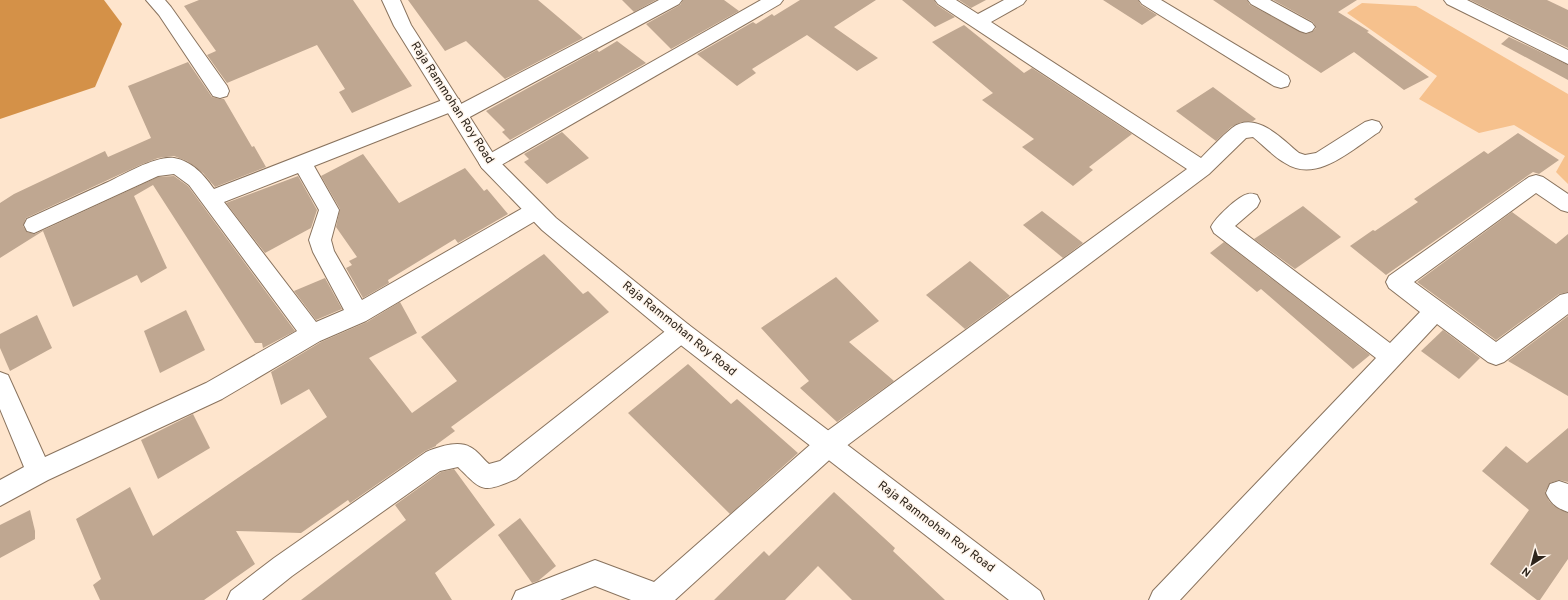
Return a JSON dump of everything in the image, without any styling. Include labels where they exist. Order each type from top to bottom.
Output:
[{"type":"street","points":[[155,0],[220,91]]},
{"type":"street","name":"Raja Rammohan Roy Road","points":[[391,0],[403,26],[489,163],[549,224],[681,332],[1031,600]]},
{"type":"street","points":[[210,199],[302,163],[456,109],[673,0]]},
{"type":"street","points":[[489,163],[774,0]]},
{"type":"street","points":[[944,0],[1202,169]]},
{"type":"street","points":[[978,22],[1016,0]]},
{"type":"street","points":[[1148,0],[1281,81]]},
{"type":"street","points":[[1257,0],[1306,27]]},
{"type":"street","points":[[1453,0],[1568,58]]},
{"type":"street","points":[[526,600],[595,573],[658,597],[828,445],[1202,169],[1240,132],[1252,129],[1260,132],[1292,158],[1304,163],[1321,160],[1372,127]]},
{"type":"street","points":[[302,163],[329,210],[320,240],[324,252],[358,314]]},
{"type":"street","points":[[34,224],[151,171],[170,165],[184,168],[196,180],[312,334]]},
{"type":"street","points":[[1568,204],[1536,183],[1396,282],[1496,355],[1568,302]]},
{"type":"street","points":[[1250,201],[1220,227],[1392,357]]},
{"type":"street","points":[[0,494],[39,472],[214,391],[312,334],[358,314],[535,210]]},
{"type":"street","points":[[1162,600],[1435,311]]},
{"type":"street","points":[[240,600],[283,566],[435,460],[462,455],[485,477],[507,472],[681,332]]},
{"type":"street","points":[[0,382],[39,472]]},
{"type":"shaded area","points":[[0,0],[104,0],[122,24],[95,87],[0,119]]},
{"type":"shaded area","points":[[1362,3],[1416,6],[1568,94],[1568,184],[1556,172],[1565,156],[1514,125],[1479,133],[1419,99],[1437,76],[1347,13]]},
{"type":"building","points":[[199,0],[353,0],[412,86],[352,113],[339,92],[345,89],[317,45],[227,83],[207,55],[216,51],[184,6]]},
{"type":"building","points":[[408,0],[538,0],[583,38],[505,79],[466,41],[445,51]]},
{"type":"building","points":[[622,0],[656,0],[634,12]]},
{"type":"building","points":[[683,0],[724,0],[739,11],[671,49],[646,24],[680,5]]},
{"type":"building","points":[[800,0],[876,0],[834,27],[878,58],[857,71],[807,35],[752,69],[756,73],[737,86],[697,54],[753,22],[756,24],[772,14],[774,16]]},
{"type":"building","points":[[902,0],[934,0],[937,5],[955,17],[935,27]]},
{"type":"building","points":[[959,0],[986,0],[971,8]]},
{"type":"building","points":[[1103,0],[1138,0],[1141,5],[1157,15],[1142,25]]},
{"type":"building","points":[[1213,0],[1247,0],[1250,5],[1306,34],[1312,32],[1316,28],[1313,22],[1273,0],[1357,0],[1338,12],[1369,31],[1367,32],[1429,77],[1404,90],[1354,52],[1321,73]]},
{"type":"building","points":[[1470,0],[1547,0],[1568,10],[1568,48]]},
{"type":"building","points":[[964,25],[1024,73],[1032,68],[1132,134],[1089,167],[1093,170],[1073,186],[1022,147],[1034,139],[982,100],[993,93],[932,42]]},
{"type":"building","points":[[1509,37],[1568,65],[1568,80],[1501,44]]},
{"type":"building","points":[[617,41],[646,63],[510,140],[502,132],[505,130],[486,111],[597,50],[599,52]]},
{"type":"building","points":[[188,62],[212,97],[224,99],[252,147],[254,146],[266,167],[215,187],[203,173],[187,161],[174,156],[158,158],[26,218],[23,226],[27,232],[35,234],[158,177],[174,176],[188,186],[295,331],[263,348],[262,343],[255,343],[153,185],[134,196],[167,268],[141,283],[137,275],[73,307],[43,231],[0,258],[0,203],[14,194],[105,151],[108,157],[151,138],[128,86]]},
{"type":"building","points":[[1213,87],[1256,119],[1253,121],[1241,122],[1231,127],[1216,141],[1176,111]]},
{"type":"building","points":[[562,132],[589,158],[547,184],[524,162],[529,159],[524,154]]},
{"type":"building","points":[[1518,133],[1559,160],[1539,174],[1533,172],[1386,275],[1350,246],[1418,202],[1414,199],[1484,151],[1488,154]]},
{"type":"building","points":[[363,154],[399,203],[465,168],[484,191],[487,189],[508,214],[458,243],[455,239],[388,280],[389,283],[363,298],[346,268],[352,265],[349,261],[357,257],[336,227],[340,209],[321,176]]},
{"type":"building","points":[[298,176],[317,210],[311,228],[265,253],[226,203]]},
{"type":"building","points":[[1303,206],[1341,237],[1295,269],[1254,239]]},
{"type":"building","points":[[1042,211],[1083,243],[1063,258],[1023,225]]},
{"type":"building","points":[[1512,212],[1556,244],[1568,234],[1568,292],[1559,294],[1496,340],[1417,282]]},
{"type":"building","points":[[1224,242],[1370,355],[1353,369],[1261,289],[1257,292],[1210,253]]},
{"type":"building","points":[[544,254],[583,294],[588,291],[609,312],[451,427],[455,431],[436,446],[425,451],[350,503],[348,500],[301,533],[236,531],[255,564],[204,600],[100,600],[93,585],[101,579],[76,519],[130,487],[153,536],[327,417],[309,389],[281,405],[271,372],[321,342],[367,322],[400,302],[417,333],[369,358],[412,413],[457,381],[421,337]]},
{"type":"building","points":[[970,261],[1010,296],[965,329],[926,295]]},
{"type":"building","points":[[836,277],[879,321],[849,342],[894,381],[837,422],[800,388],[809,381],[761,328]]},
{"type":"building","points":[[325,278],[342,309],[316,320],[294,291]]},
{"type":"building","points":[[186,310],[205,350],[160,373],[144,331]]},
{"type":"building","points":[[37,315],[52,348],[10,371],[0,348],[0,334]]},
{"type":"building","points":[[1568,316],[1568,396],[1508,361]]},
{"type":"building","points":[[1443,330],[1480,358],[1459,379],[1421,351]]},
{"type":"building","points":[[688,364],[731,404],[737,399],[798,453],[730,514],[628,413]]},
{"type":"building","points":[[193,414],[210,448],[158,479],[141,440]]},
{"type":"building","points":[[1568,428],[1568,482],[1559,480],[1550,483],[1545,492],[1549,501],[1554,506],[1568,513],[1568,559],[1540,600],[1537,600],[1490,564],[1529,510],[1482,471],[1506,446],[1527,463]]},
{"type":"building","points":[[454,469],[495,525],[435,573],[452,600],[301,600],[406,520],[395,505],[441,472]]},
{"type":"building","points":[[834,492],[895,548],[893,551],[945,600],[852,600],[818,566],[785,600],[714,600],[764,551],[769,556]]},
{"type":"building","points":[[30,510],[35,531],[35,539],[0,558],[0,525]]},
{"type":"building","points":[[520,518],[556,566],[538,581],[532,583],[498,535]]}]
